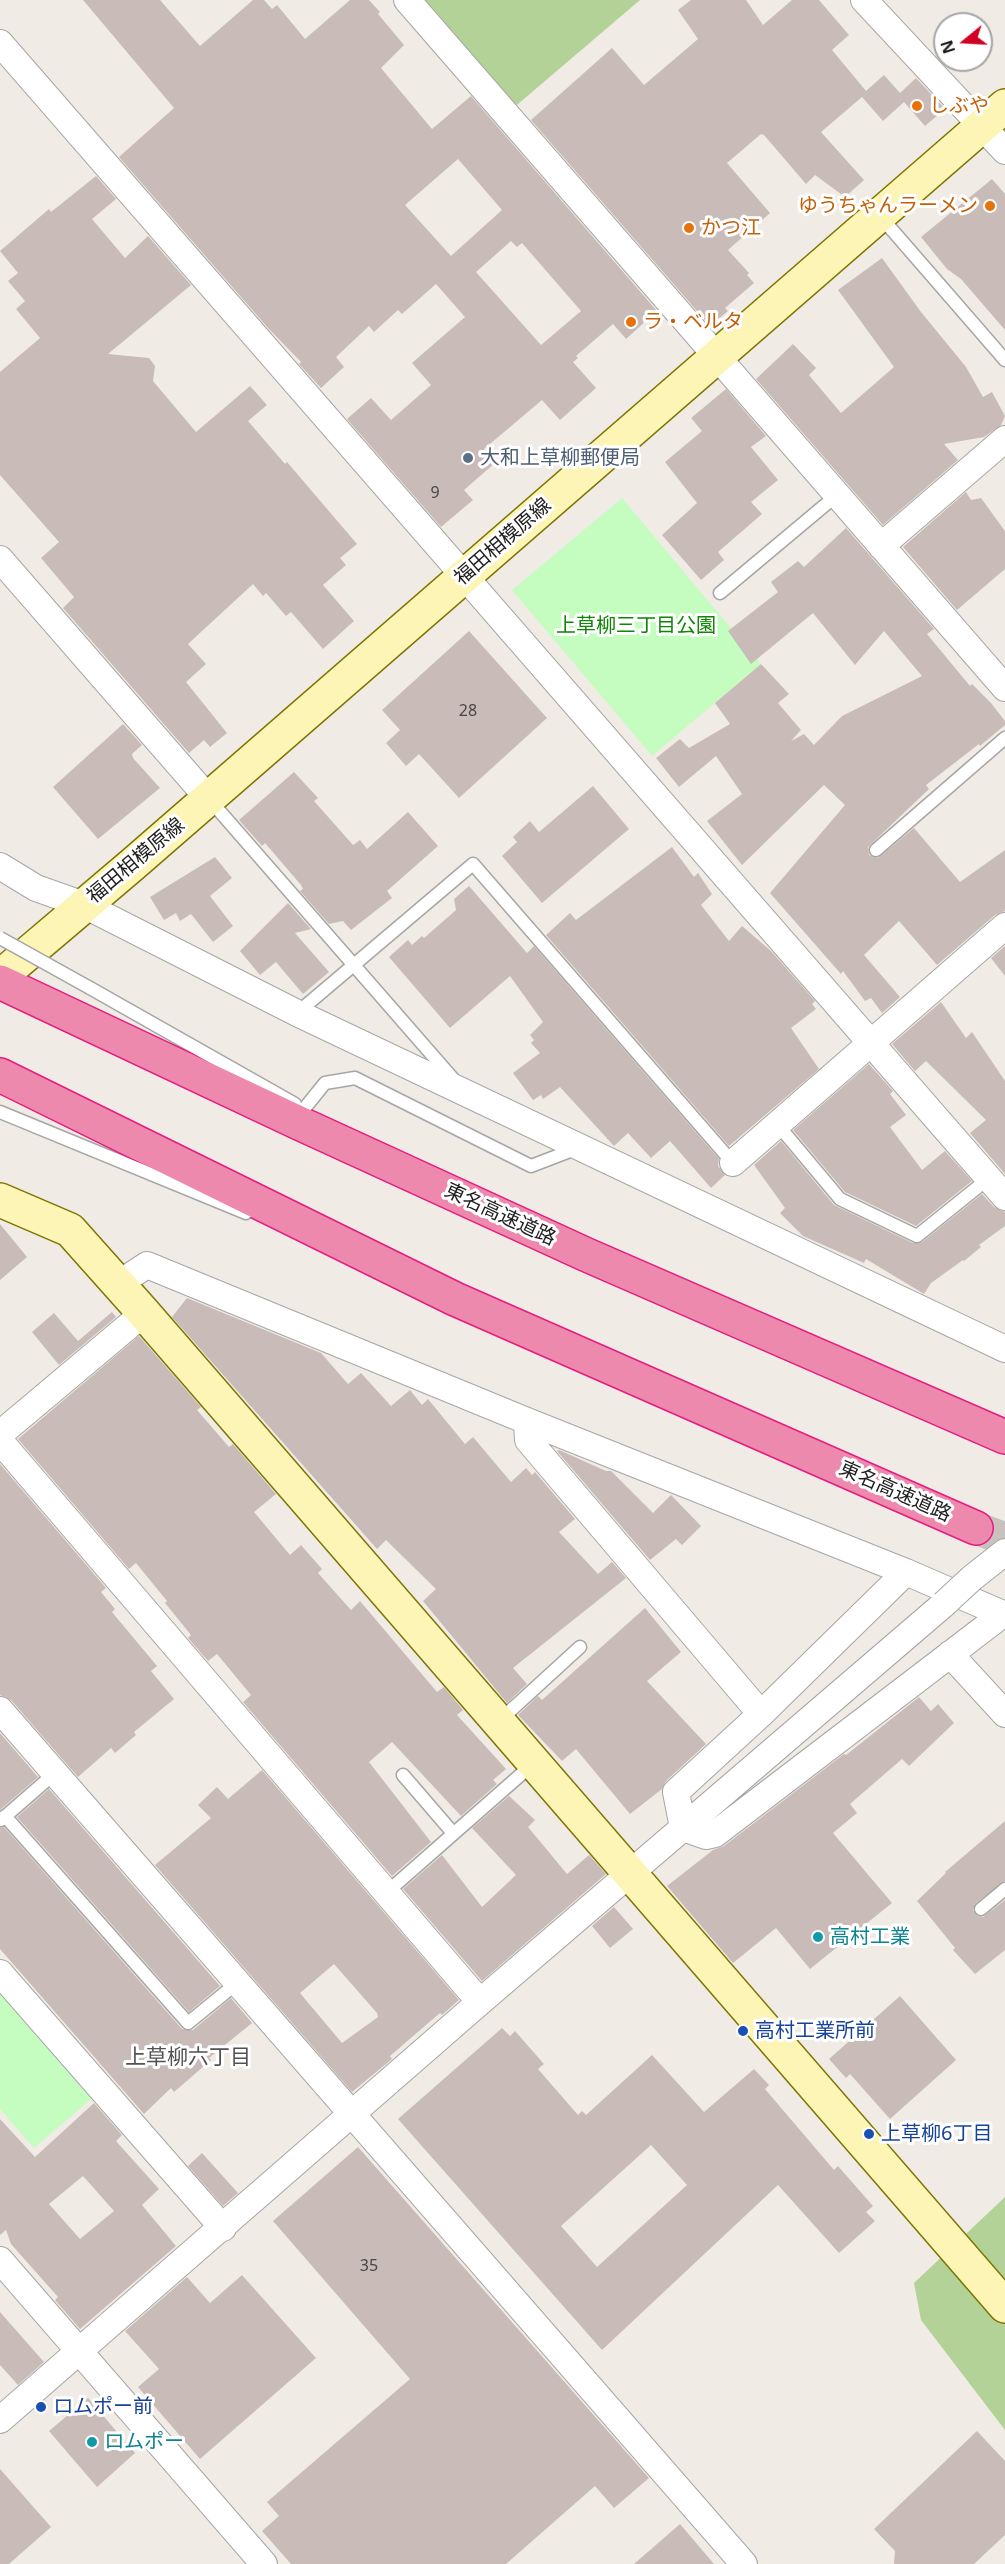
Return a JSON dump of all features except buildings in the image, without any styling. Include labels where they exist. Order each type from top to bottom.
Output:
[{"type":"highway","name":"東名高速道路","points":[[0,982],[587,1255],[1005,1437]]},
{"type":"highway","name":"東名高速道路","points":[[0,1075],[455,1299],[976,1528]]},
{"type":"street","points":[[407,0],[1005,688]]},
{"type":"street","points":[[864,0],[994,116],[1005,152]]},
{"type":"street","points":[[0,43],[997,1187]]},
{"type":"street","name":"福田相模原線","points":[[0,977],[718,358],[994,116]]},
{"type":"street","points":[[881,546],[1005,439]]},
{"type":"street","points":[[0,559],[208,798]]},
{"type":"street","points":[[0,866],[36,888],[84,905],[297,1013],[1005,1349]]},
{"type":"street","points":[[733,1163],[1005,926]]},
{"type":"street","points":[[0,1200],[70,1230],[1005,2306]]},
{"type":"street","points":[[118,1284],[147,1264],[528,1421],[906,1572],[1004,1614]]},
{"type":"street","points":[[0,1434],[144,1313]]},
{"type":"street","points":[[528,1421],[528,1440],[761,1714]]},
{"type":"street","points":[[0,1442],[480,2002]]},
{"type":"street","points":[[0,2420],[480,2002],[1005,1552]]},
{"type":"street","points":[[683,1828],[676,1792],[761,1714],[906,1572]]},
{"type":"street","points":[[683,1828],[706,1836],[715,1834],[1004,1614]]},
{"type":"street","points":[[950,1654],[1005,1714]]},
{"type":"street","points":[[0,1710],[744,2564]]},
{"type":"street","points":[[0,1973],[223,2228]]},
{"type":"street","points":[[0,2260],[264,2564]]},
{"type":"lane","points":[[880,216],[1005,360]]},
{"type":"lane","points":[[720,593],[837,495]]},
{"type":"lane","points":[[876,850],[1005,738]]},
{"type":"lane","points":[[208,798],[465,1093]]},
{"type":"lane","points":[[297,1013],[472,864],[733,1163]]},
{"type":"lane","points":[[0,938],[309,1112],[325,1083],[355,1078],[531,1166],[580,1148]]},
{"type":"lane","points":[[0,1112],[255,1217]]},
{"type":"lane","points":[[335,1125],[587,1255]]},
{"type":"lane","points":[[778,1125],[840,1199],[917,1236],[997,1187]]},
{"type":"lane","points":[[277,1226],[455,1299]]},
{"type":"lane","points":[[498,1721],[580,1647]]},
{"type":"lane","points":[[386,1893],[534,1762]]},
{"type":"lane","points":[[55,1773],[3,1818],[188,2023],[237,1983]]},
{"type":"lane","points":[[403,1775],[453,1833]]},
{"type":"lane","points":[[981,1909],[1005,1889]]},
{"type":"green space","points":[[418,0],[640,0],[511,110]]},
{"type":"green space","name":"上草柳三丁目公園","points":[[622,498],[761,664],[652,756],[512,590]]},
{"type":"green space","points":[[0,1988],[95,2096],[34,2148],[0,2109]]},
{"type":"green space","points":[[1005,2197],[1005,2430],[921,2320],[914,2283]]},
{"type":"tunnel","points":[[976,1528],[1005,1539]]},
{"type":"place","name":"しぶや","points":[[917,106]]},
{"type":"place","name":"ゆうちゃんラーメン","points":[[990,206]]},
{"type":"place","name":"かつ江","points":[[689,228]]},
{"type":"place","name":"ラ・ベルタ","points":[[631,322]]},
{"type":"place","name":"大和上草柳郵便局","points":[[468,458]]},
{"type":"place","name":"高村工業","points":[[818,1937]]},
{"type":"place","name":"高村工業所前","points":[[743,2031]]},
{"type":"place","name":"上草柳6丁目","points":[[869,2134]]},
{"type":"place","name":"ロムポー前","points":[[41,2407]]},
{"type":"place","name":"ロムポー","points":[[92,2442]]},
{"type":"district","name":"上草柳六丁目","points":[[188,2058]]}]
